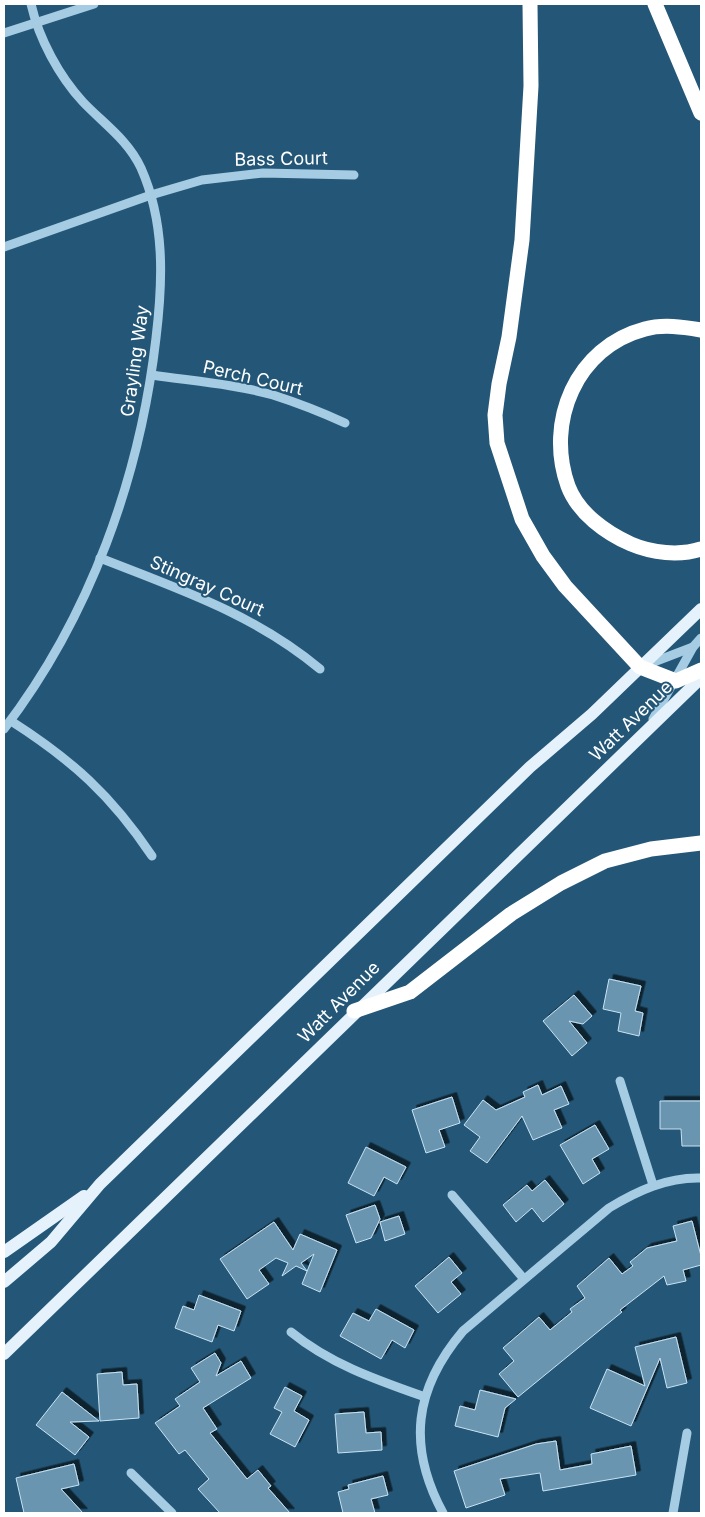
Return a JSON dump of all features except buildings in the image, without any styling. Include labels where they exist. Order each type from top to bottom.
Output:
[{"type":"highway","points":[[530,4],[531,86],[522,240],[510,337],[499,384],[495,415],[497,443],[522,519],[543,556],[585,609],[640,667],[676,681],[701,670]]},
{"type":"highway","points":[[655,4],[701,113]]},
{"type":"highway","points":[[701,330],[675,326],[646,329],[619,339],[585,369],[571,389],[562,422],[560,454],[569,488],[588,514],[611,535],[638,547],[668,553],[701,549]]},
{"type":"highway","points":[[354,1012],[410,992],[511,914],[561,883],[605,861],[651,849],[701,843]]},
{"type":"main road","name":"Watt Avenue","points":[[4,1282],[51,1242],[100,1184],[523,774],[592,714],[701,608]]},
{"type":"main road","name":"Watt Avenue","points":[[4,1354],[354,1012],[701,678]]},
{"type":"main road","points":[[4,1252],[100,1184]]},
{"type":"street","name":"Grayling Way","points":[[4,729],[43,671],[62,638],[100,558],[133,462],[152,375],[160,308],[160,239],[150,195],[133,154],[112,129],[83,102],[64,77],[48,50],[32,4]]},
{"type":"street","points":[[4,33],[94,4]]},
{"type":"street","name":"Bass Court","points":[[4,247],[150,195],[202,180],[232,175],[263,173],[354,175]]},
{"type":"street","name":"Perch Court","points":[[152,375],[230,386],[272,395],[312,408],[344,423]]},
{"type":"street","name":"Stingray Court","points":[[100,558],[240,615],[276,636],[320,669]]},
{"type":"street","points":[[646,732],[676,681],[692,647],[701,638]]},
{"type":"street","points":[[640,667],[692,647]]},
{"type":"street","points":[[10,720],[51,747],[82,771],[109,799],[152,856]]},
{"type":"street","points":[[620,1081],[653,1185]]},
{"type":"street","points":[[443,1513],[432,1492],[424,1468],[420,1443],[421,1417],[425,1397],[434,1372],[447,1350],[464,1331],[609,1208],[634,1193],[653,1185],[701,1178]]},
{"type":"street","points":[[452,1195],[524,1279]]},
{"type":"street","points":[[291,1332],[314,1350],[342,1365],[425,1397]]},
{"type":"street","points":[[673,1513],[686,1433]]},
{"type":"street","points":[[131,1473],[172,1513]]}]
